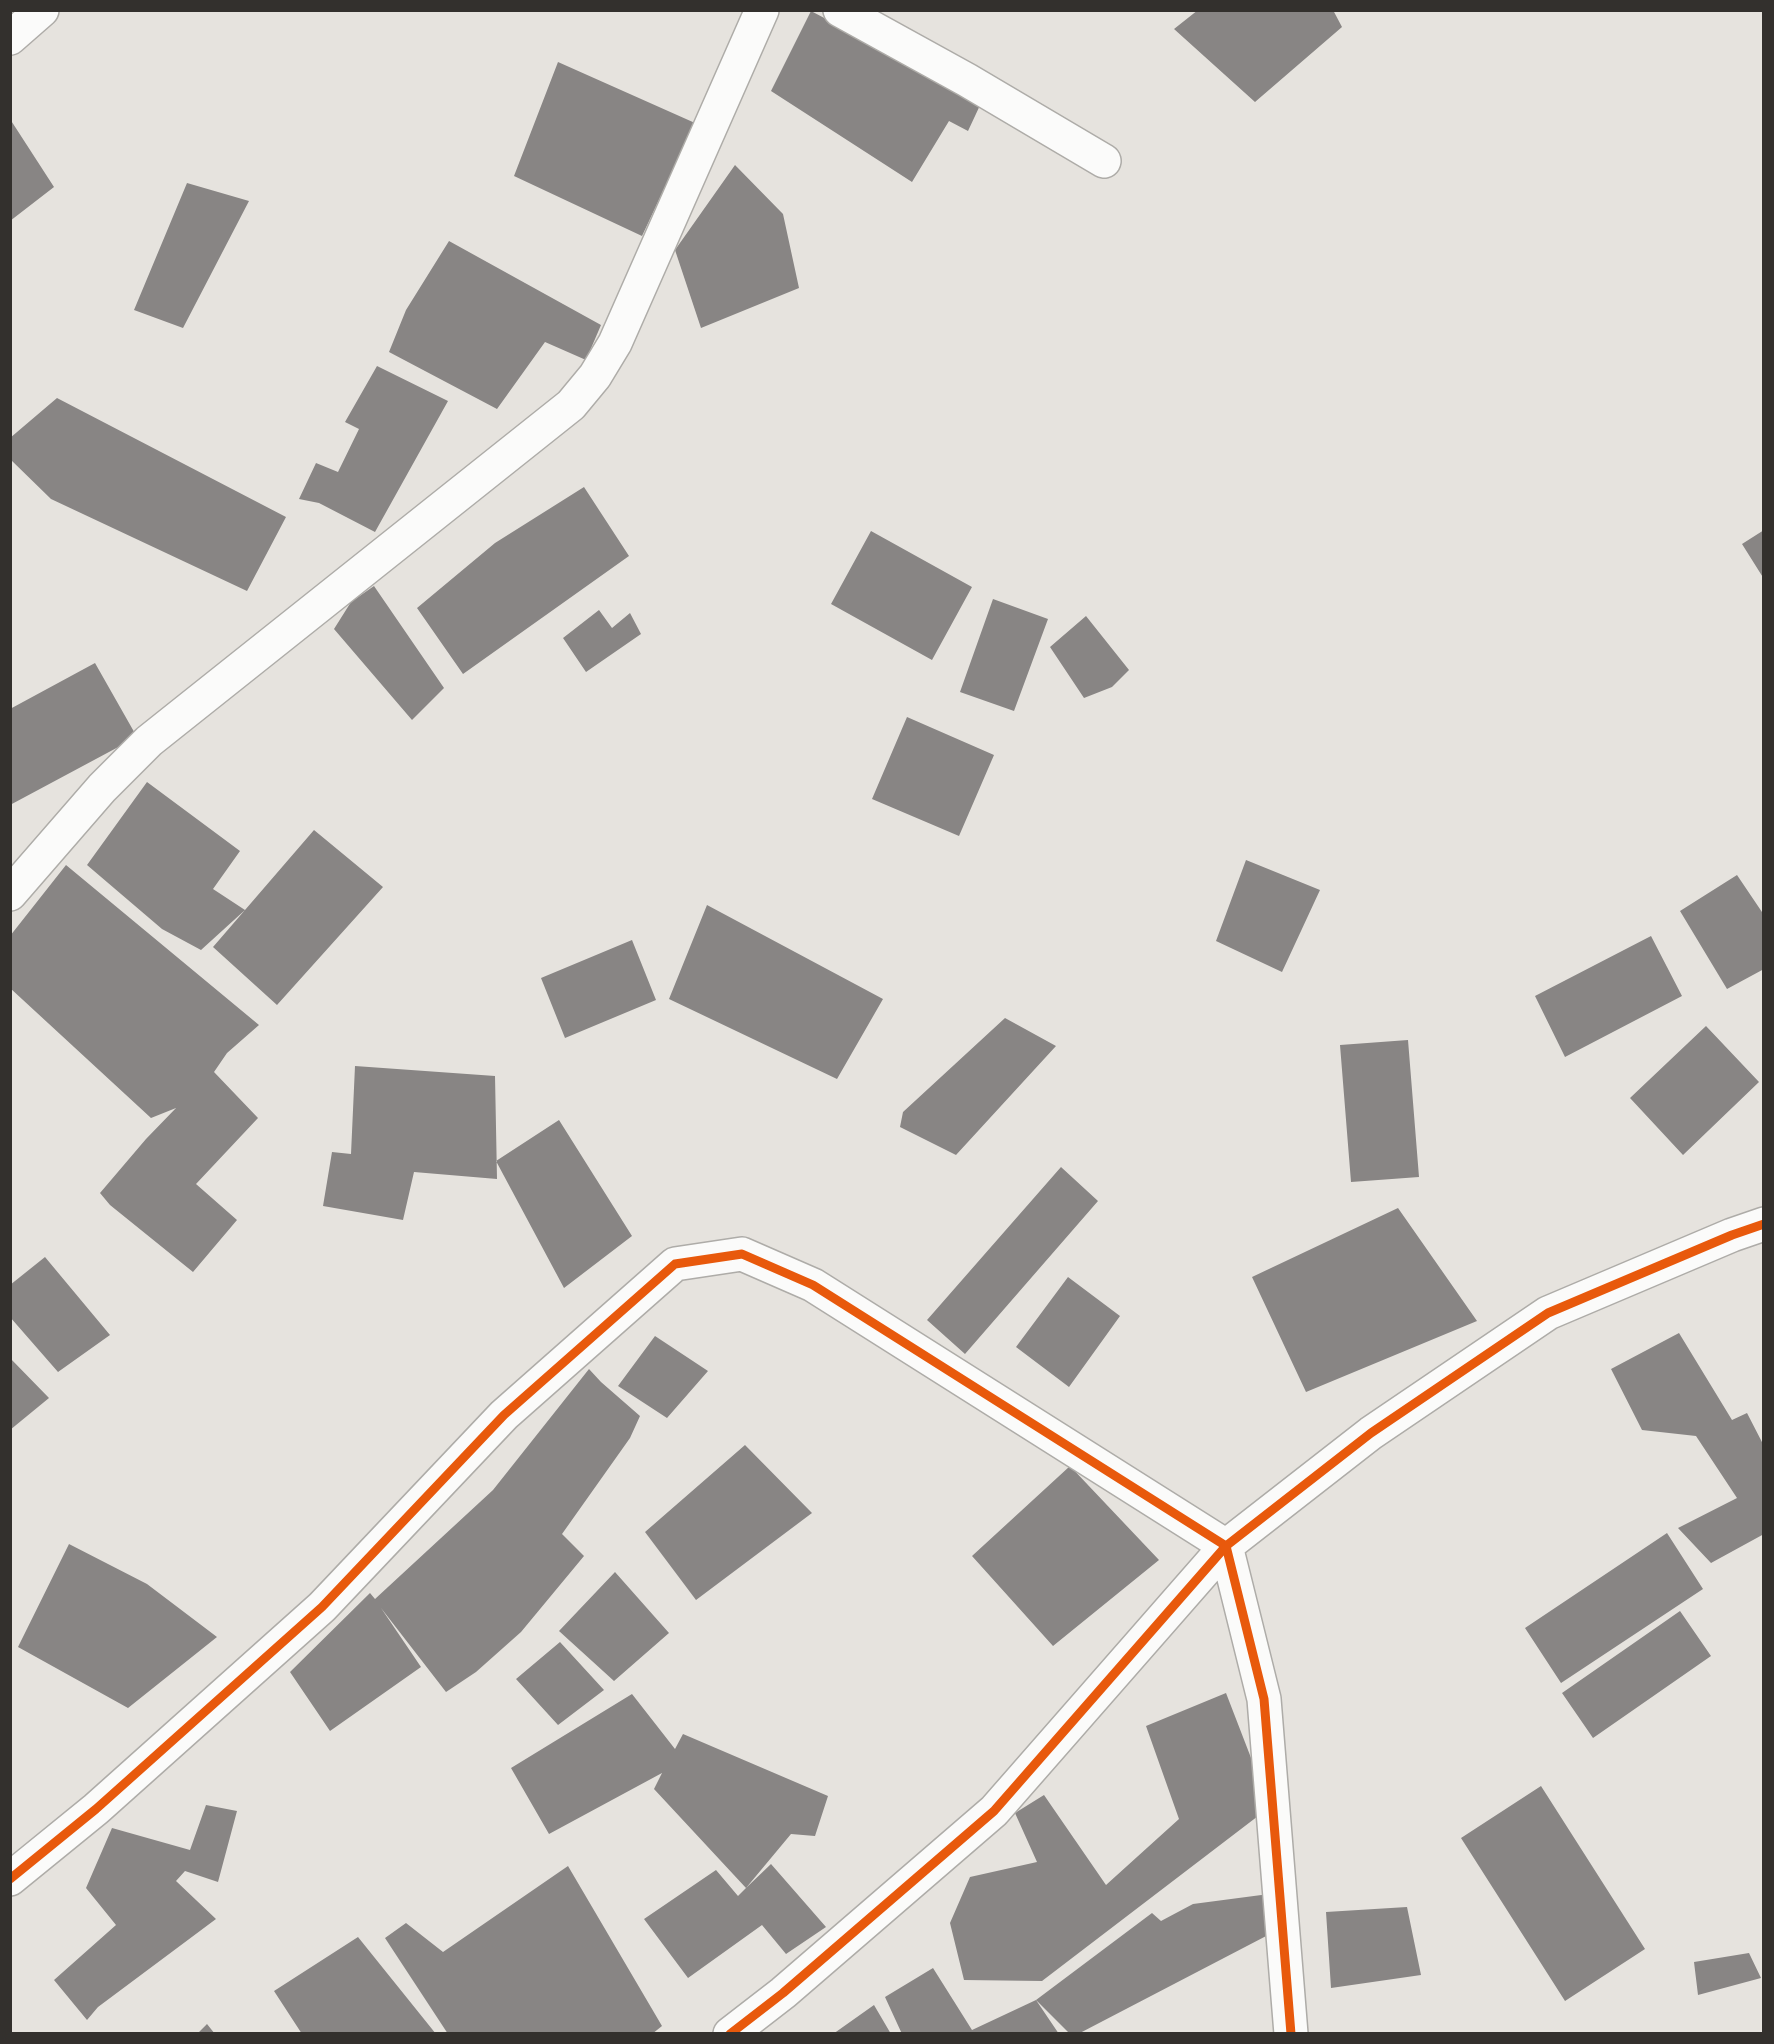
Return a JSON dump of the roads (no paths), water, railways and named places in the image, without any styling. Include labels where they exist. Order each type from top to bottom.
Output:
[{"type":"street","points":[[10,38],[42,10]]},
{"type":"street","points":[[10,894],[102,788],[149,741],[571,405],[595,376],[615,343],[762,10]]},
{"type":"street","points":[[840,10],[967,80],[1104,161]]},
{"type":"street","points":[[730,2034],[783,1993],[994,1810],[1226,1546],[1371,1433],[1548,1313],[1732,1235],[1764,1224]]},
{"type":"street","points":[[10,1879],[96,1809],[322,1607],[504,1415],[675,1264],[742,1254],[813,1285],[1226,1546],[1264,1699],[1291,2034]]}]
